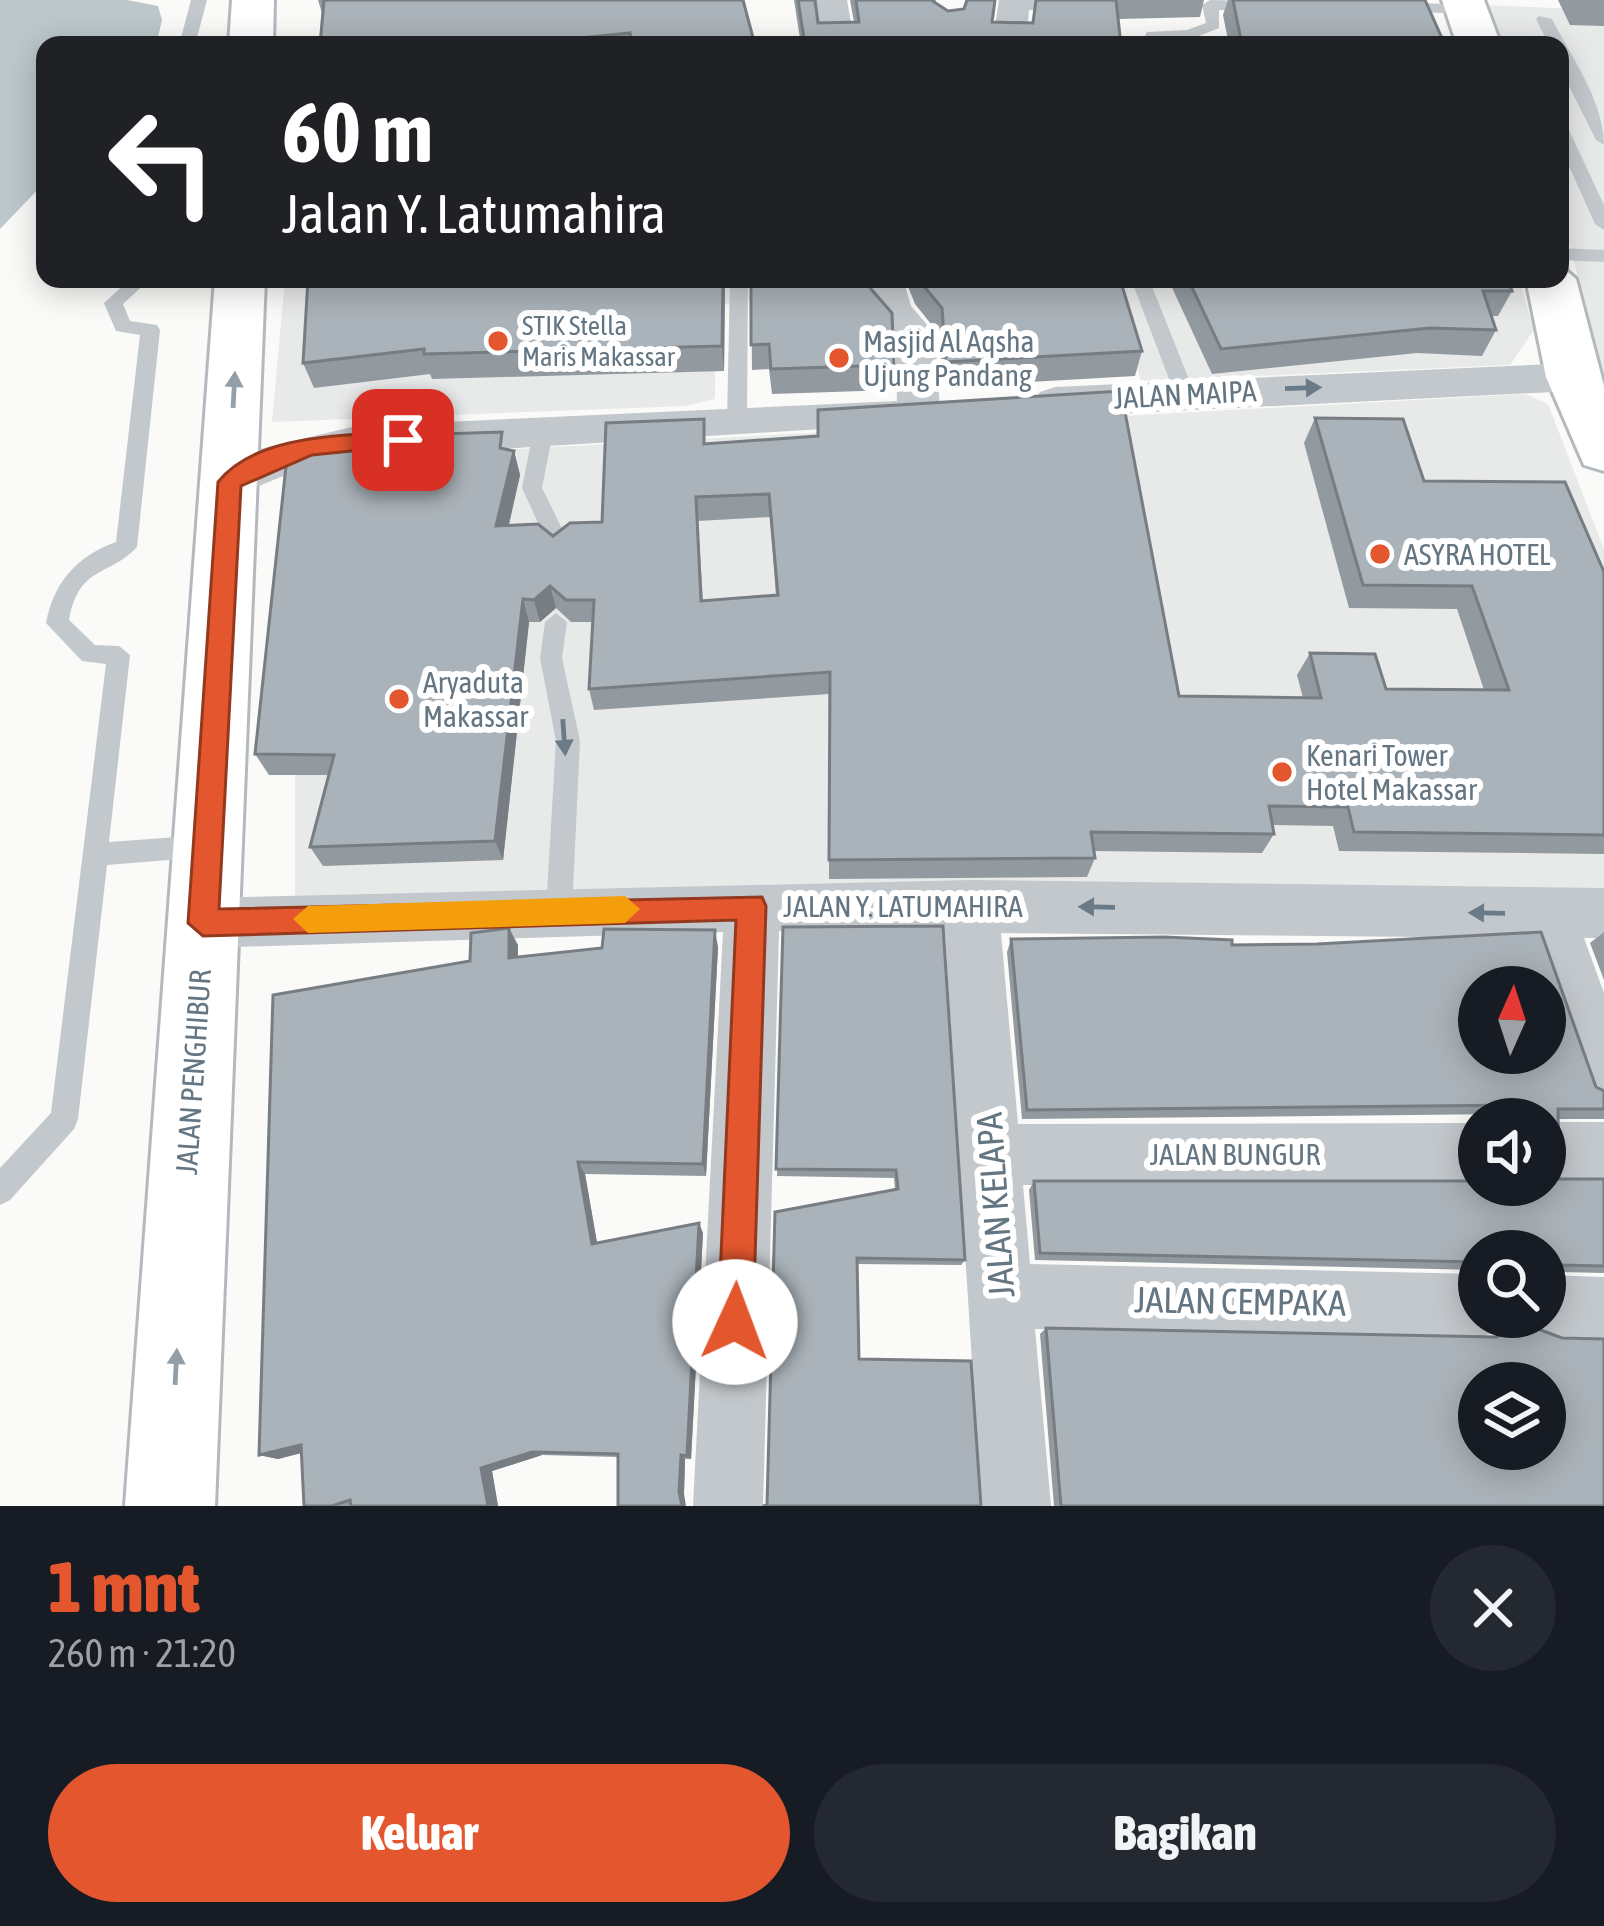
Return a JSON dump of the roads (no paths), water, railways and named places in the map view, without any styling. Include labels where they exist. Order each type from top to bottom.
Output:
[{"type":"main road","points":[[251,36],[253,0]]},
{"type":"main road","name":"JALAN PENGHIBUR","points":[[155,1498],[203,923],[240,288]]},
{"type":"main road","points":[[1553,288],[1573,376],[1604,451]]},
{"type":"street","points":[[831,0],[837,36]]},
{"type":"street","points":[[1010,36],[1014,2],[1072,0]]},
{"type":"street","points":[[887,288],[893,311],[915,334],[919,411]]},
{"type":"street","name":"JALAN MAIPA","points":[[1012,405],[1184,392],[1573,376]]},
{"type":"street","points":[[230,482],[270,459],[311,447],[965,408]]},
{"type":"street","name":"JALAN KELAPA","points":[[971,905],[1016,1506]]},
{"type":"street","points":[[728,1506],[752,906]]},
{"type":"street","name":"JALAN Y. LATUMAHIRA","points":[[203,923],[752,906],[1576,913]]},
{"type":"street","points":[[1576,913],[1604,1075]]},
{"type":"street","points":[[1566,1154],[1604,1153]]},
{"type":"street","name":"JALAN BUNGUR","points":[[992,1155],[1458,1154]]},
{"type":"street","name":"JALAN CEMPAKA","points":[[1001,1296],[1458,1306]]},
{"type":"street","points":[[1566,1308],[1604,1309]]},
{"type":"lane","points":[[190,36],[199,2],[220,0]]},
{"type":"lane","points":[[1151,36],[1190,35],[1214,25],[1210,5],[1266,6]]},
{"type":"lane","points":[[1378,8],[1472,14]]},
{"type":"lane","points":[[1544,19],[1552,36]]},
{"type":"lane","points":[[1569,80],[1604,140]]},
{"type":"lane","points":[[1569,148],[1604,224]]},
{"type":"lane","points":[[1569,254],[1604,256]]},
{"type":"lane","points":[[0,1190],[64,1119],[119,655],[89,654],[57,623],[60,599],[81,570],[126,547],[150,330],[123,327],[113,303],[130,288]]},
{"type":"lane","points":[[739,288],[743,421]]},
{"type":"lane","points":[[743,421],[749,288]]},
{"type":"lane","points":[[1144,288],[1184,392]]},
{"type":"lane","points":[[543,432],[532,488],[560,547]]},
{"type":"lane","points":[[556,622],[551,658],[568,741],[559,911]]},
{"type":"lane","points":[[93,855],[208,845]]},
{"type":"place","name":"STIK Stella Maris Makassar","points":[[498,341]]},
{"type":"place","name":"Masjid Al Aqsha Ujung Pandang","points":[[839,358]]},
{"type":"place","name":"ASYRA HOTEL","points":[[1380,554]]},
{"type":"place","name":"Aryaduta Makassar","points":[[399,699]]},
{"type":"place","name":"Kenari Tower Hotel Makassar","points":[[1282,772]]}]
